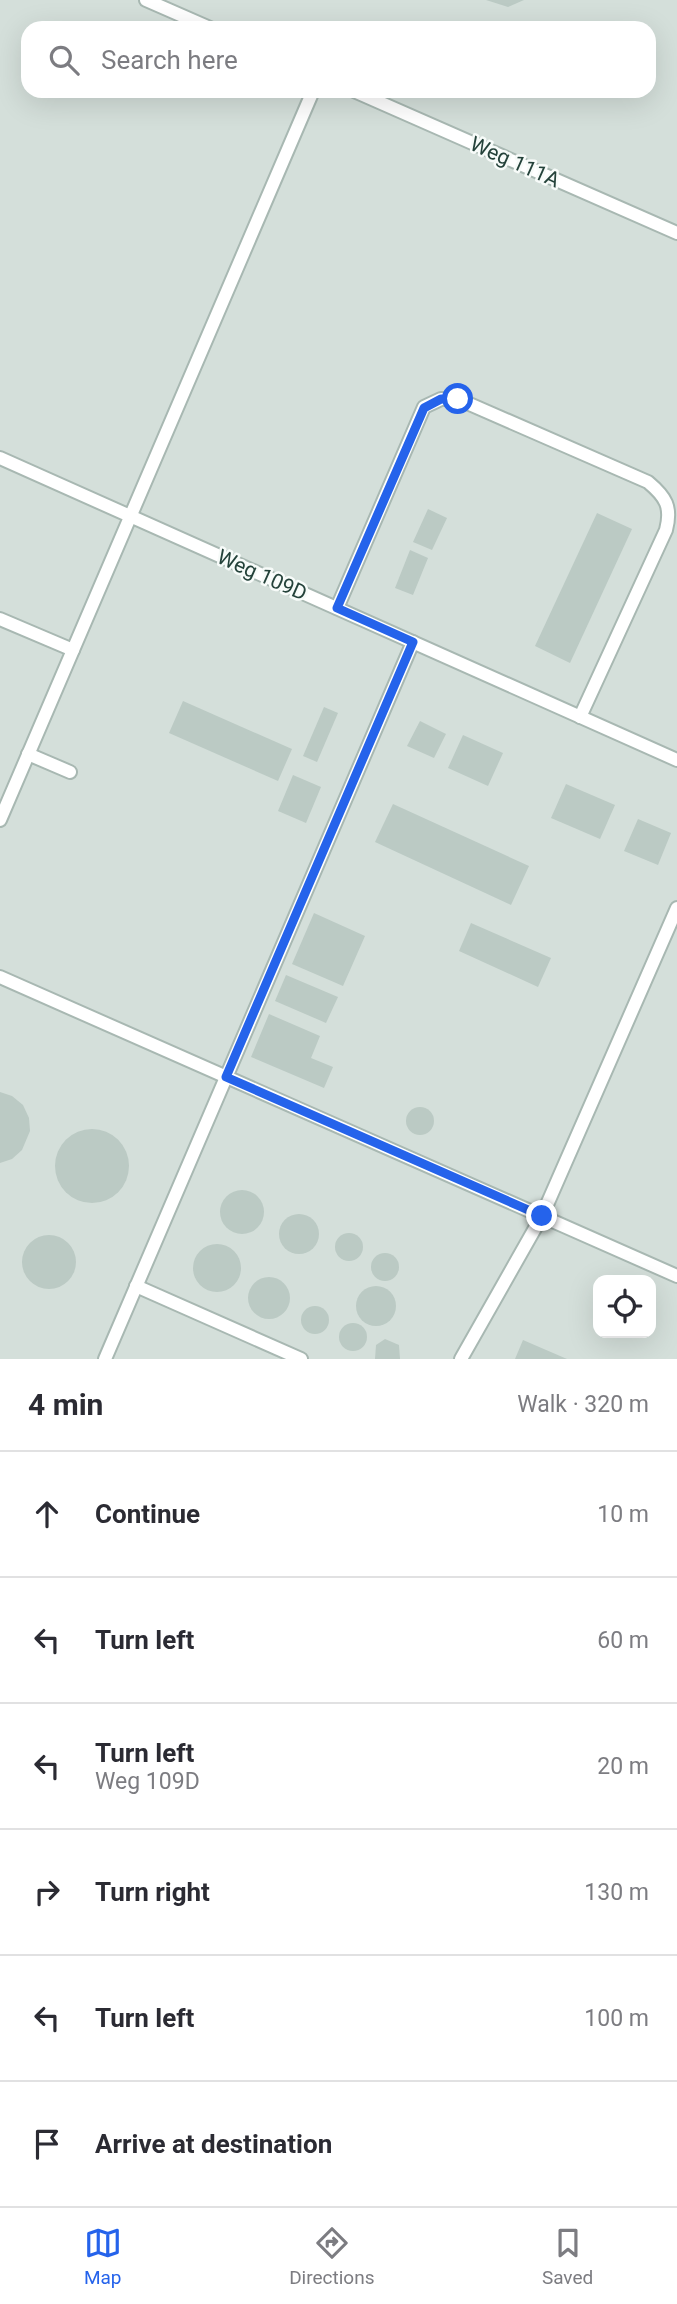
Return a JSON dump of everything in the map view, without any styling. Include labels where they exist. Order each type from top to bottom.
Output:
[{"type":"lane","points":[[146,0],[194,21]]},
{"type":"lane","points":[[0,820],[310,98]]},
{"type":"lane","name":"Weg 111A","points":[[370,98],[677,233]]},
{"type":"lane","points":[[337,608],[424,408],[441,399],[458,399],[648,482],[664,495],[671,513],[666,530],[580,717]]},
{"type":"lane","name":"Weg 109D","points":[[0,458],[677,760]]},
{"type":"lane","points":[[0,618],[73,650]]},
{"type":"lane","points":[[105,1359],[413,642]]},
{"type":"lane","points":[[29,754],[70,772]]},
{"type":"lane","points":[[461,1359],[542,1216],[677,908]]},
{"type":"lane","points":[[0,977],[677,1276]]},
{"type":"lane","points":[[136,1286],[297,1358]]},
{"type":"shaded area","points":[[0,0],[677,0],[677,1359],[0,1359]]},
{"type":"building","points":[[486,0],[524,0],[508,7]]},
{"type":"building","points":[[428,509],[447,518],[432,550],[413,542]]},
{"type":"building","points":[[597,513],[632,529],[570,663],[535,646]]},
{"type":"building","points":[[410,550],[428,558],[413,595],[395,588]]},
{"type":"building","points":[[183,701],[292,749],[278,781],[169,733]]},
{"type":"building","points":[[324,707],[338,713],[317,762],[303,756]]},
{"type":"building","points":[[420,721],[446,734],[434,758],[407,746]]},
{"type":"building","points":[[463,735],[503,753],[488,786],[448,768]]},
{"type":"building","points":[[293,775],[321,787],[306,823],[278,811]]},
{"type":"building","points":[[566,784],[615,805],[600,839],[551,818]]},
{"type":"building","points":[[393,804],[529,866],[511,905],[375,842]]},
{"type":"building","points":[[638,819],[671,833],[658,865],[624,851]]},
{"type":"building","points":[[314,913],[365,936],[343,986],[292,964]]},
{"type":"building","points":[[471,923],[551,958],[538,987],[459,951]]},
{"type":"building","points":[[286,975],[338,997],[326,1023],[275,1001]]},
{"type":"building","points":[[269,1014],[320,1036],[311,1058],[333,1067],[324,1088],[251,1057]]},
{"type":"building","points":[[0,1092],[12,1096],[23,1105],[29,1118],[30,1131],[22,1150],[12,1159],[0,1163]]},
{"type":"building","points":[[420,1107],[430,1111],[434,1121],[430,1131],[420,1135],[410,1131],[406,1121],[410,1111]]},
{"type":"building","points":[[92,1129],[106,1132],[118,1140],[126,1152],[129,1166],[126,1180],[118,1192],[106,1200],[92,1203],[78,1200],[66,1192],[58,1180],[55,1166],[58,1152],[66,1140],[78,1132]]},
{"type":"building","points":[[242,1190],[251,1191],[258,1196],[263,1203],[263,1221],[258,1228],[251,1233],[242,1234],[233,1233],[226,1228],[221,1221],[220,1212],[221,1203],[226,1196],[233,1191]]},
{"type":"building","points":[[299,1214],[307,1215],[313,1220],[318,1226],[318,1242],[313,1248],[307,1253],[299,1254],[291,1253],[285,1248],[280,1242],[279,1234],[280,1226],[285,1220],[291,1215]]},
{"type":"building","points":[[349,1233],[359,1237],[363,1247],[359,1257],[349,1261],[339,1257],[335,1247],[339,1237]]},
{"type":"building","points":[[49,1235],[68,1243],[76,1262],[68,1281],[49,1289],[30,1281],[22,1262],[30,1243]]},
{"type":"building","points":[[217,1244],[234,1251],[241,1268],[234,1285],[217,1292],[200,1285],[193,1268],[200,1251]]},
{"type":"building","points":[[385,1253],[395,1257],[399,1267],[395,1277],[385,1281],[375,1277],[371,1267],[375,1257]]},
{"type":"building","points":[[269,1277],[284,1283],[290,1298],[284,1313],[269,1319],[254,1313],[248,1298],[254,1283]]},
{"type":"building","points":[[376,1286],[384,1287],[390,1292],[395,1298],[395,1314],[390,1320],[384,1325],[376,1326],[368,1325],[362,1320],[357,1314],[356,1306],[357,1298],[362,1292],[368,1287]]},
{"type":"building","points":[[315,1306],[325,1310],[329,1320],[325,1330],[315,1334],[305,1330],[301,1320],[305,1310]]},
{"type":"building","points":[[353,1323],[363,1327],[367,1337],[363,1347],[353,1351],[343,1347],[339,1337],[343,1327]]},
{"type":"building","points":[[385,1339],[399,1345],[400,1359],[375,1359],[376,1345]]},
{"type":"building","points":[[523,1340],[567,1359],[515,1359]]},
{"type":"route","points":[[458,399],[441,399],[424,408],[337,608],[413,642],[226,1077],[542,1216]]}]
